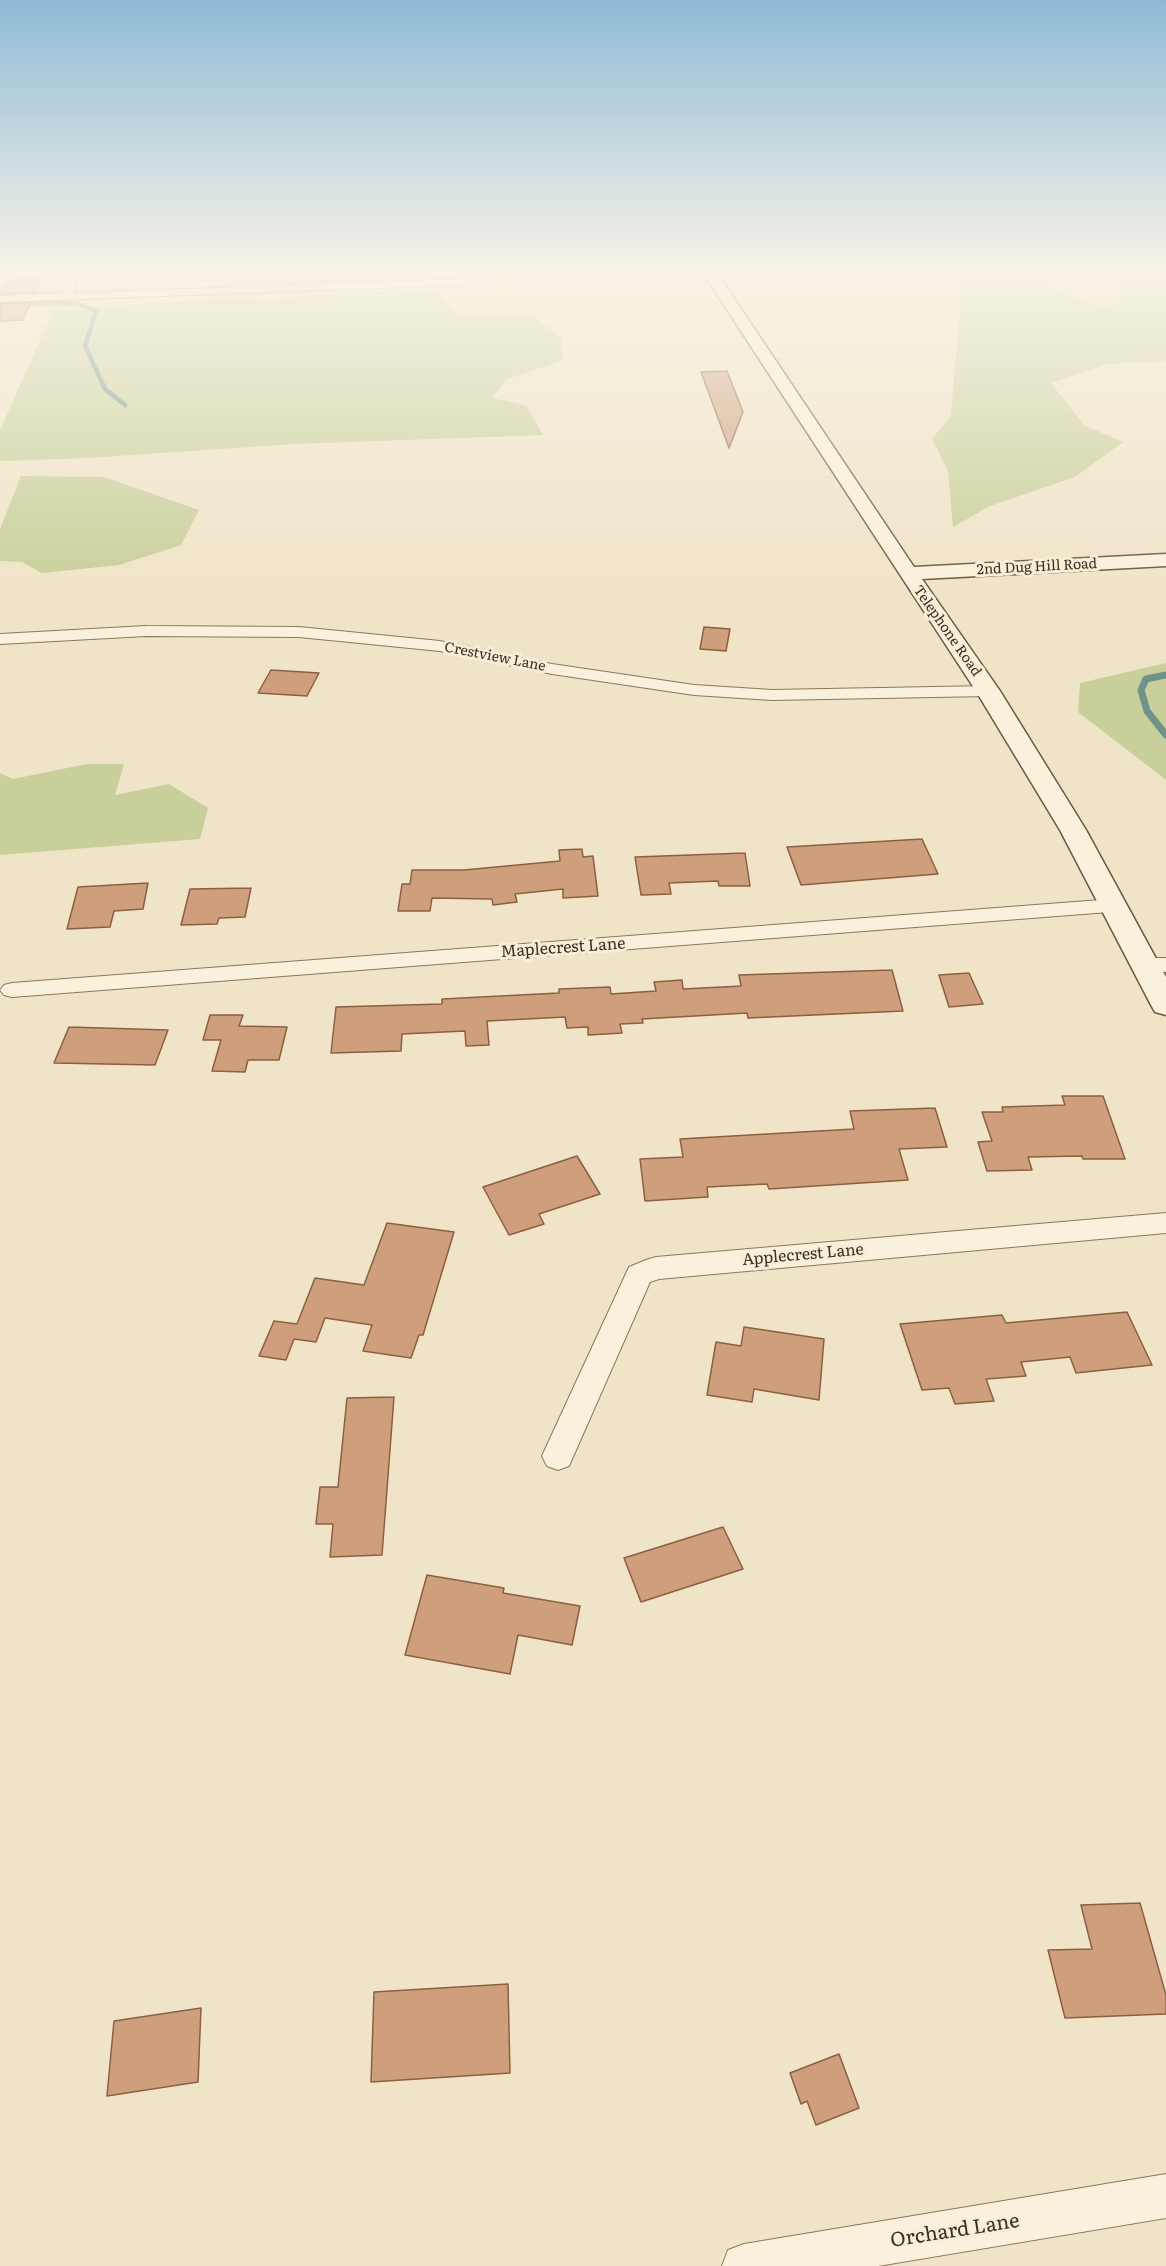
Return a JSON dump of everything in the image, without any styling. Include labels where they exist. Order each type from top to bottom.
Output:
[{"type":"street","name":"Telephone Road","points":[[778,376],[988,691],[1072,830],[1114,906],[1155,965],[1166,1005]]},
{"type":"street","name":"2nd Dug Hill Road","points":[[908,574],[1166,560]]},
{"type":"street","name":"Crestview Lane","points":[[0,639],[146,631],[299,632],[440,646],[552,669],[694,690],[772,695],[988,691]]},
{"type":"street","name":"Maplecrest Lane","points":[[12,990],[1114,906]]},
{"type":"street","name":"Applecrest Lane","points":[[558,1456],[639,1275],[656,1268],[1166,1223]]},
{"type":"street","name":"Orchard Lane","points":[[744,2266],[1166,2196]]},
{"type":"green space","points":[[24,376],[517,376],[507,379],[492,398],[526,405],[543,435],[294,444],[88,458],[0,461],[0,430]]},
{"type":"green space","points":[[954,376],[1073,376],[1051,383],[1084,425],[1123,442],[1075,477],[990,506],[953,527],[948,471],[932,439],[951,416]]},
{"type":"green space","points":[[21,476],[104,477],[199,510],[181,545],[119,565],[42,573],[22,562],[0,561],[0,529]]},
{"type":"green space","points":[[1166,663],[1166,780],[1078,712],[1080,683]]},
{"type":"green space","points":[[87,764],[124,764],[115,795],[169,784],[208,808],[200,839],[0,855],[0,773],[13,779]]},
{"type":"building","points":[[702,376],[729,376],[743,412],[729,448]]},
{"type":"building","points":[[704,627],[730,629],[726,651],[700,649]]},
{"type":"building","points":[[271,670],[319,673],[307,696],[258,693]]},
{"type":"building","points":[[922,839],[938,874],[801,885],[787,847]]},
{"type":"building","points":[[582,849],[583,857],[593,856],[598,896],[563,898],[563,889],[515,894],[517,902],[493,905],[492,899],[432,898],[430,911],[398,911],[402,884],[410,884],[412,870],[464,870],[560,861],[559,850]]},
{"type":"building","points":[[745,853],[750,886],[719,886],[718,881],[669,883],[671,894],[641,895],[635,857]]},
{"type":"building","points":[[148,883],[143,909],[114,911],[110,927],[67,929],[78,887]]},
{"type":"building","points":[[251,888],[245,917],[219,918],[217,924],[181,925],[190,889]]},
{"type":"building","points":[[892,970],[903,1011],[748,1018],[747,1013],[642,1019],[643,1023],[620,1024],[622,1033],[588,1035],[588,1027],[567,1028],[565,1017],[487,1021],[489,1045],[466,1046],[465,1031],[402,1034],[401,1051],[331,1053],[336,1007],[442,1004],[442,999],[559,993],[559,989],[610,987],[611,994],[656,991],[654,982],[682,980],[683,989],[741,986],[739,975]]},
{"type":"building","points":[[969,973],[983,1004],[949,1007],[939,975]]},
{"type":"building","points":[[210,1015],[243,1015],[239,1026],[287,1027],[279,1060],[248,1060],[245,1072],[212,1071],[221,1040],[203,1040]]},
{"type":"building","points":[[69,1027],[168,1030],[155,1065],[54,1063]]},
{"type":"building","points":[[1062,1096],[1103,1096],[1125,1159],[1083,1159],[1082,1156],[1028,1157],[1032,1170],[987,1171],[978,1142],[992,1141],[982,1112],[1003,1112],[1002,1107],[1065,1105]]},
{"type":"building","points":[[935,1108],[947,1147],[899,1149],[908,1180],[769,1189],[767,1184],[707,1187],[708,1197],[645,1201],[640,1159],[683,1157],[680,1139],[854,1129],[850,1111]]},
{"type":"building","points":[[577,1156],[600,1194],[539,1214],[544,1224],[509,1235],[483,1187]]},
{"type":"building","points":[[387,1223],[454,1232],[423,1335],[419,1335],[411,1358],[363,1351],[372,1325],[325,1318],[316,1342],[294,1339],[286,1360],[259,1356],[274,1321],[297,1324],[315,1278],[364,1285]]},
{"type":"building","points":[[1127,1312],[1152,1365],[1076,1373],[1070,1357],[1021,1362],[1026,1376],[986,1379],[994,1401],[955,1404],[949,1388],[922,1390],[900,1324],[1002,1315],[1006,1323]]},
{"type":"building","points":[[744,1327],[824,1339],[819,1400],[754,1389],[752,1402],[707,1395],[716,1342],[741,1346]]},
{"type":"building","points":[[394,1397],[382,1555],[330,1557],[333,1524],[316,1524],[320,1487],[338,1487],[347,1398]]},
{"type":"building","points":[[723,1527],[743,1569],[641,1602],[624,1558]]},
{"type":"building","points":[[427,1575],[504,1588],[503,1593],[580,1606],[572,1645],[518,1635],[510,1674],[405,1655]]},
{"type":"building","points":[[1140,1903],[1166,1995],[1166,2014],[1065,2018],[1048,1950],[1092,1949],[1081,1905]]},
{"type":"building","points":[[508,1984],[510,2073],[371,2082],[374,1992]]},
{"type":"building","points":[[201,2008],[198,2082],[107,2096],[114,2021]]},
{"type":"building","points":[[839,2054],[859,2108],[816,2125],[807,2101],[801,2104],[790,2073]]},
{"type":"waterway","points":[[99,376],[105,389],[125,405]]},
{"type":"waterway","points":[[1166,675],[1146,679],[1141,690],[1147,711],[1166,735]]}]
